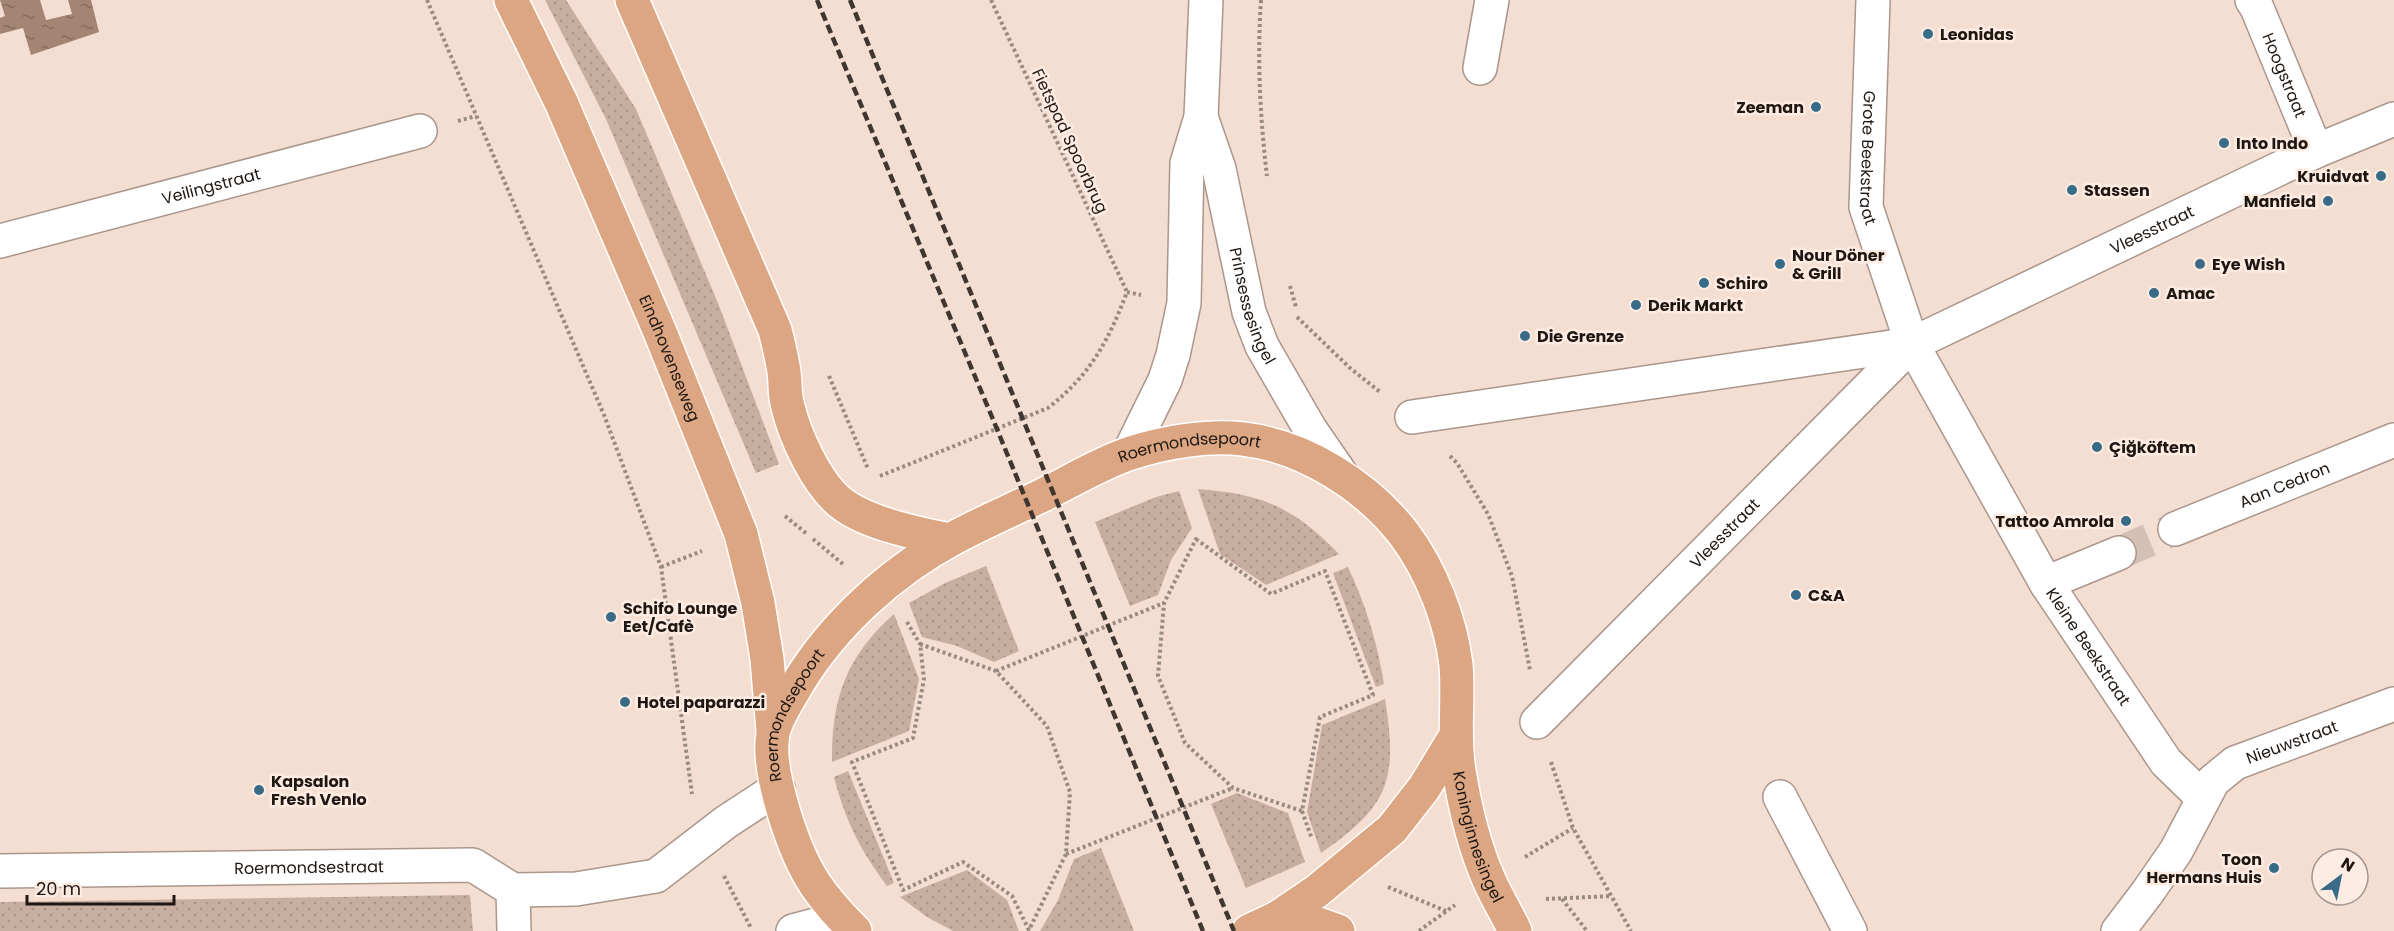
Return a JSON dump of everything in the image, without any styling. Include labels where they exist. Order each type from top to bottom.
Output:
[{"type":"main road","name":"Eindhovenseweg","points":[[511,0],[561,102],[660,332],[741,534],[762,626],[773,732]]},
{"type":"main road","points":[[632,0],[775,330],[784,367],[786,400],[795,432],[812,465],[833,495],[844,506],[892,526],[950,540]]},
{"type":"main road","name":"Roermondsepoort","points":[[848,924],[810,876],[793,837],[778,788],[772,750],[773,732],[809,666],[850,617],[901,573],[950,540],[1130,453],[1175,442],[1245,439],[1286,450],[1343,477],[1372,500],[1404,534],[1436,593],[1452,642],[1456,667],[1455,737]]},
{"type":"main road","points":[[1263,924],[1317,891],[1392,829],[1424,788],[1455,737]]},
{"type":"main road","name":"Koninginnesingel","points":[[1455,737],[1466,807],[1476,844],[1489,879],[1515,931]]},
{"type":"main road","points":[[1263,924],[1307,920],[1338,931]]},
{"type":"street","name":"Prinsessesingel","points":[[1130,453],[1155,402],[1173,355],[1184,303],[1187,162],[1201,117],[1206,0]]},
{"type":"street","points":[[1480,68],[1492,0]]},
{"type":"street","name":"Grote Beekstraat","points":[[1873,0],[1866,207],[1912,344]]},
{"type":"street","name":"Hoogstraat","points":[[2252,0],[2316,151]]},
{"type":"street","name":"Prinsessesingel","points":[[1201,117],[1219,169],[1249,312],[1262,346],[1304,419],[1343,477]]},
{"type":"street","name":"Vleesstraat","points":[[1412,417],[1912,344],[2316,151],[2394,119]]},
{"type":"street","name":"Veilingstraat","points":[[0,241],[420,131]]},
{"type":"street","name":"Vleesstraat","points":[[1537,722],[1912,344]]},
{"type":"street","name":"Kleine Beekstraat","points":[[1912,344],[2046,583],[2166,762],[2203,798]]},
{"type":"street","name":"Aan Cedron","points":[[2175,529],[2394,440]]},
{"type":"street","points":[[2046,583],[2119,553]]},
{"type":"street","name":"Nieuwstraat","points":[[2203,798],[2213,781],[2235,764],[2394,704]]},
{"type":"street","points":[[514,931],[513,890],[576,889],[656,876],[705,838],[778,788]]},
{"type":"street","points":[[1780,797],[1851,931]]},
{"type":"street","points":[[2118,931],[2176,851],[2203,798]]},
{"type":"street","name":"Roermondsestraat","points":[[0,871],[473,865],[513,890]]},
{"type":"street","points":[[793,931],[848,924]]},
{"type":"path","points":[[427,0],[604,415],[661,567],[693,797],[705,838],[752,931]]},
{"type":"path","name":"Fietspad Spoorbrug","points":[[833,495],[1048,408],[1070,389],[1096,359],[1113,328],[1127,292],[991,0]]},
{"type":"path","points":[[1261,0],[1258,41],[1262,134],[1267,180]]},
{"type":"path","points":[[1289,284],[1298,317],[1350,368],[1412,417],[1457,463],[1488,514],[1512,576],[1537,722],[1574,828],[1631,931]]},
{"type":"path","points":[[661,567],[833,495]]},
{"type":"path","points":[[1196,539],[1271,594],[1325,570],[1373,695],[1320,717],[1302,812],[1233,788],[1185,743],[1158,676],[1164,603],[1196,539]]},
{"type":"path","points":[[996,671],[1164,603]]},
{"type":"path","points":[[920,644],[996,671],[1047,726],[1070,792],[1066,854],[1029,930],[1012,896],[963,862],[903,890],[852,762],[913,738],[924,679],[920,644]]},
{"type":"path","points":[[1066,854],[1233,788]]},
{"type":"path","points":[[1562,898],[1587,931]]},
{"type":"shaded area","points":[[545,0],[566,0],[636,109],[718,303],[779,464],[756,473],[606,119]]},
{"type":"shaded area","points":[[1198,489],[1241,495],[1276,506],[1307,525],[1339,554],[1266,585],[1220,554]]},
{"type":"shaded area","points":[[1179,491],[1192,528],[1171,560],[1158,595],[1130,606],[1095,522],[1156,497]]},
{"type":"shaded area","points":[[986,566],[1019,651],[994,662],[957,646],[922,637],[909,603],[945,583]]},
{"type":"shaded area","points":[[1348,567],[1370,624],[1378,653],[1384,684],[1376,687],[1333,573]]},
{"type":"shaded area","points":[[894,614],[919,679],[909,731],[832,762],[835,719],[845,680],[864,646]]},
{"type":"shaded area","points":[[1385,699],[1390,751],[1383,789],[1375,805],[1362,820],[1321,853],[1307,812],[1322,725]]},
{"type":"shaded area","points":[[848,771],[894,883],[887,886],[861,847],[843,807],[834,777]]},
{"type":"shaded area","points":[[1237,793],[1288,813],[1305,862],[1246,888],[1211,804]]},
{"type":"shaded area","points":[[1101,848],[1134,931],[1040,931],[1058,900],[1074,859]]},
{"type":"shaded area","points":[[967,870],[1007,900],[1019,931],[953,931],[927,917],[900,897]]},
{"type":"shaded area","points":[[470,895],[473,931],[0,931],[0,902]]},
{"type":"water","points":[[0,0],[40,0],[46,20],[72,14],[68,0],[91,0],[99,32],[31,55],[23,28],[0,34],[0,18],[5,16]]},
{"type":"tunnel","points":[[2119,553],[2175,529]]},
{"type":"railway","points":[[817,0],[992,417],[1203,931]]},
{"type":"railway","points":[[850,0],[1234,931]]},
{"type":"place","name":"Leonidas","points":[[1928,34]]},
{"type":"place","name":"Zeeman","points":[[1816,107]]},
{"type":"place","name":"Into Indo","points":[[2224,143]]},
{"type":"place","name":"Kruidvat","points":[[2381,176]]},
{"type":"place","name":"Stassen","points":[[2072,190]]},
{"type":"place","name":"Manfield","points":[[2328,201]]},
{"type":"place","name":"Nour Döner & Grill","points":[[1780,264]]},
{"type":"place","name":"Eye Wish","points":[[2200,264]]},
{"type":"place","name":"Schiro","points":[[1704,283]]},
{"type":"place","name":"Amac","points":[[2154,293]]},
{"type":"place","name":"Derik Markt","points":[[1636,305]]},
{"type":"place","name":"Die Grenze","points":[[1525,336]]},
{"type":"place","name":"Çiğköftem","points":[[2097,447]]},
{"type":"place","name":"Tattoo Amrola","points":[[2126,521]]},
{"type":"place","name":"C&A","points":[[1796,595]]},
{"type":"place","name":"Schifo Lounge Eet/Cafè","points":[[611,617]]},
{"type":"place","name":"Hotel paparazzi","points":[[625,702]]},
{"type":"place","name":"Kapsalon Fresh Venlo","points":[[259,790]]},
{"type":"place","name":"Toon Hermans Huis","points":[[2274,868]]}]
